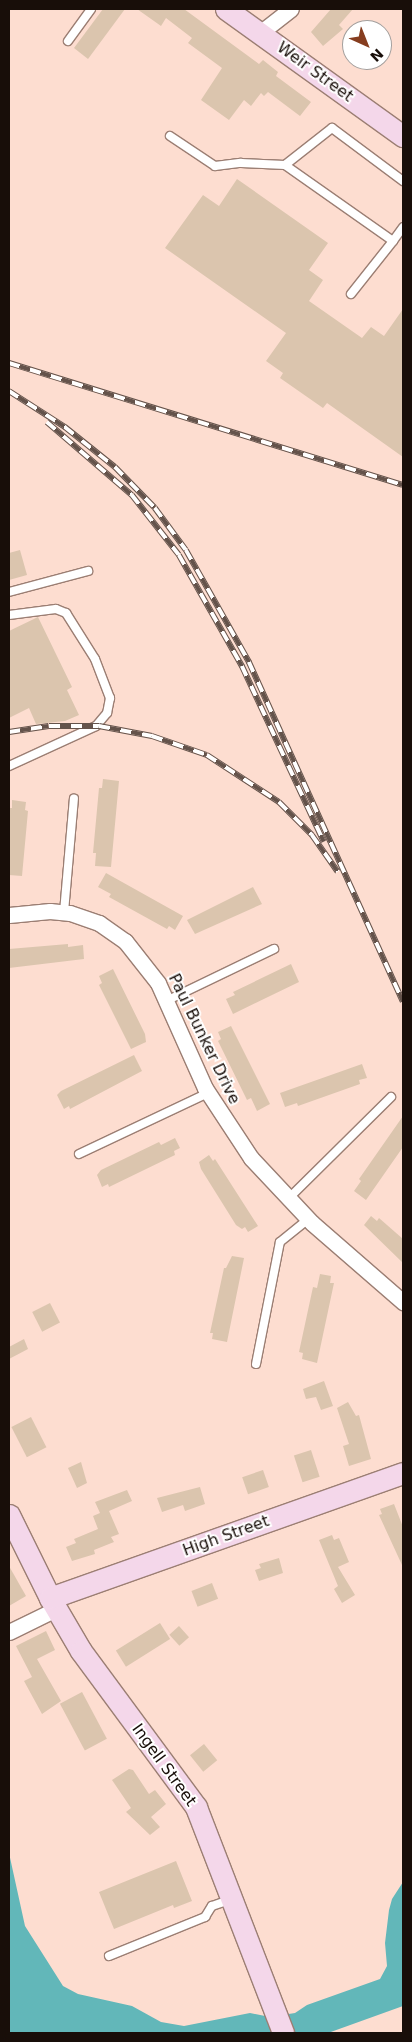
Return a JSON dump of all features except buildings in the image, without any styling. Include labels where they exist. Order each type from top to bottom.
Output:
[{"type":"street","name":"Weir Street","points":[[226,9],[403,136]]},
{"type":"street","points":[[260,33],[291,9]]},
{"type":"street","name":"Paul Bunker Drive","points":[[9,916],[64,912],[98,923],[125,941],[148,966],[208,1093],[242,1145],[288,1199],[308,1219],[403,1302]]},
{"type":"street","name":"High Street","points":[[53,1604],[403,1473]]},
{"type":"street","name":"Ingell Street","points":[[9,1515],[53,1604],[103,1682],[196,1807],[234,1898],[283,2033]]},
{"type":"street","points":[[9,1632],[53,1604]]},
{"type":"lane","points":[[68,41],[91,9]]},
{"type":"lane","points":[[285,165],[332,128],[403,181]]},
{"type":"lane","points":[[170,136],[215,166],[241,163],[285,165],[393,241]]},
{"type":"lane","points":[[351,294],[403,228]]},
{"type":"lane","points":[[9,592],[88,571]]},
{"type":"lane","points":[[9,615],[56,609],[66,613],[95,659],[110,698],[107,713],[96,726],[9,766]]},
{"type":"lane","points":[[64,912],[74,798]]},
{"type":"lane","points":[[166,1001],[274,950]]},
{"type":"lane","points":[[79,1154],[208,1093]]},
{"type":"lane","points":[[288,1199],[391,1097]]},
{"type":"lane","points":[[256,1364],[280,1242],[308,1219]]},
{"type":"lane","points":[[109,1956],[205,1917],[212,1906],[234,1898]]},
{"type":"water","points":[[9,1853],[25,1926],[63,1986],[78,1994],[132,2006],[161,2022],[184,2026],[250,2013],[270,2017],[295,2013],[307,2005],[380,1979],[387,1966],[385,1943],[389,1910],[392,1899],[403,1882],[403,2006],[328,2033],[9,2033]]},
{"type":"railway","points":[[9,363],[403,485]]},
{"type":"railway","points":[[9,391],[65,427],[115,467],[155,508],[186,550],[249,662],[403,1002]]},
{"type":"railway","points":[[47,422],[132,495],[179,555],[242,666],[324,842]]},
{"type":"railway","points":[[9,732],[49,726],[99,726],[152,736],[207,755],[279,802],[312,835],[338,872]]}]
